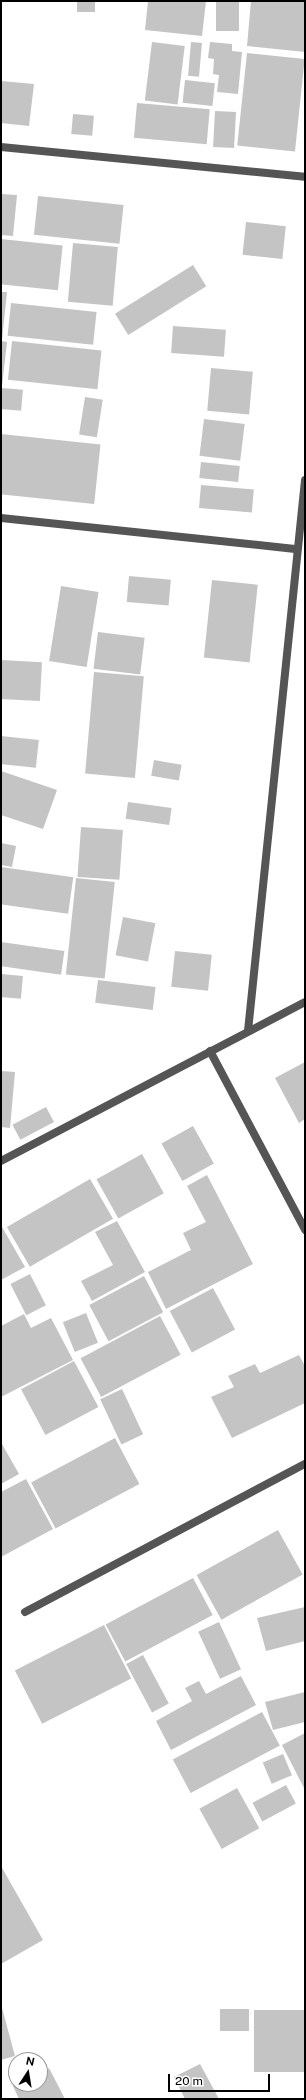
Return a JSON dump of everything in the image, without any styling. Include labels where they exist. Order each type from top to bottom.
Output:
[{"type":"street","points":[[1,147],[305,177]]},
{"type":"street","points":[[248,1031],[305,480]]},
{"type":"street","points":[[1,518],[297,549]]},
{"type":"street","points":[[1,1161],[305,1002]]},
{"type":"street","points":[[210,1052],[305,1230]]},
{"type":"street","points":[[25,1612],[305,1464]]},
{"type":"building","points":[[77,1],[95,1],[95,12],[77,12]]},
{"type":"building","points":[[148,1],[206,1],[202,36],[145,30]]},
{"type":"building","points":[[216,1],[239,1],[239,31],[216,31]]},
{"type":"building","points":[[251,1],[305,1],[305,52],[247,46]]},
{"type":"building","points":[[152,42],[185,46],[178,105],[145,101]]},
{"type":"building","points":[[191,42],[202,43],[199,77],[188,76]]},
{"type":"building","points":[[210,42],[232,44],[232,51],[242,52],[238,94],[217,92],[219,75],[213,74],[214,59],[208,58]]},
{"type":"building","points":[[247,53],[305,59],[295,152],[237,145]]},
{"type":"building","points":[[185,80],[215,83],[212,106],[183,103]]},
{"type":"building","points":[[1,81],[34,84],[29,126],[1,123]]},
{"type":"building","points":[[137,103],[210,109],[207,144],[134,138]]},
{"type":"building","points":[[215,111],[236,112],[234,148],[213,147]]},
{"type":"building","points":[[73,114],[94,116],[92,136],[71,134]]},
{"type":"building","points":[[1,194],[17,195],[13,236],[1,235]]},
{"type":"building","points":[[38,196],[124,205],[119,244],[34,235]]},
{"type":"building","points":[[246,222],[286,226],[282,259],[243,255]]},
{"type":"building","points":[[1,239],[63,245],[58,290],[1,284]]},
{"type":"building","points":[[73,243],[118,247],[113,306],[68,302]]},
{"type":"building","points":[[193,265],[206,286],[128,335],[115,314]]},
{"type":"building","points":[[1,292],[7,292],[2,340],[1,340]]},
{"type":"building","points":[[11,303],[97,312],[93,345],[8,336]]},
{"type":"building","points":[[173,326],[226,330],[224,357],[171,353]]},
{"type":"building","points":[[1,341],[7,342],[2,386],[1,386]]},
{"type":"building","points":[[12,341],[102,350],[97,389],[8,380]]},
{"type":"building","points":[[211,368],[253,372],[249,414],[207,411]]},
{"type":"building","points":[[2,388],[23,390],[21,411],[1,409]]},
{"type":"building","points":[[85,397],[103,400],[97,437],[79,435]]},
{"type":"building","points":[[204,419],[245,424],[240,461],[199,456]]},
{"type":"building","points":[[1,434],[100,444],[94,504],[1,494]]},
{"type":"building","points":[[201,462],[240,466],[238,482],[199,478]]},
{"type":"building","points":[[201,485],[254,490],[252,513],[199,508]]},
{"type":"building","points":[[129,576],[171,580],[169,606],[127,602]]},
{"type":"building","points":[[212,580],[258,585],[250,662],[204,658]]},
{"type":"building","points":[[61,586],[99,592],[87,667],[49,661]]},
{"type":"building","points":[[98,632],[145,638],[140,674],[93,669]]},
{"type":"building","points":[[1,660],[42,662],[40,701],[1,699]]},
{"type":"building","points":[[94,672],[144,676],[135,778],[85,774]]},
{"type":"building","points":[[1,736],[39,740],[36,768],[1,764]]},
{"type":"building","points":[[154,760],[182,765],[179,781],[151,776]]},
{"type":"building","points":[[1,771],[57,790],[43,829],[1,815]]},
{"type":"building","points":[[128,802],[172,808],[169,825],[126,819]]},
{"type":"building","points":[[81,827],[123,830],[119,880],[78,877]]},
{"type":"building","points":[[1,843],[16,846],[12,867],[1,865]]},
{"type":"building","points":[[1,867],[73,877],[68,914],[1,904]]},
{"type":"building","points":[[76,878],[115,882],[105,979],[66,974]]},
{"type":"building","points":[[123,917],[155,923],[148,962],[116,955]]},
{"type":"building","points":[[1,942],[64,951],[61,975],[1,966]]},
{"type":"building","points":[[175,951],[212,955],[208,991],[171,987]]},
{"type":"building","points":[[1,974],[23,976],[21,999],[1,997]]},
{"type":"building","points":[[98,980],[156,987],[153,1010],[95,1003]]},
{"type":"building","points":[[305,1062],[305,1119],[299,1123],[275,1078]]},
{"type":"building","points":[[1,1071],[15,1072],[10,1128],[1,1127]]},
{"type":"building","points":[[46,1107],[54,1122],[20,1140],[12,1125]]},
{"type":"building","points":[[193,1126],[214,1164],[182,1181],[162,1143]]},
{"type":"building","points":[[142,1154],[164,1193],[118,1219],[97,1179]]},
{"type":"building","points":[[207,1175],[253,1264],[166,1309],[148,1272],[191,1250],[183,1233],[206,1222],[187,1186]]},
{"type":"building","points":[[90,1179],[113,1219],[30,1267],[7,1227]]},
{"type":"building","points":[[117,1221],[145,1272],[92,1301],[81,1281],[113,1265],[95,1232]]},
{"type":"building","points":[[2,1227],[25,1267],[1,1280],[1,1228]]},
{"type":"building","points":[[30,1274],[46,1305],[26,1315],[10,1284]]},
{"type":"building","points":[[144,1276],[163,1312],[109,1341],[89,1305]]},
{"type":"building","points":[[213,1288],[235,1329],[192,1353],[170,1311]]},
{"type":"building","points":[[86,1313],[98,1343],[75,1352],[63,1322]]},
{"type":"building","points":[[24,1314],[31,1328],[51,1318],[73,1360],[1,1397],[1,1326]]},
{"type":"building","points":[[160,1316],[181,1355],[101,1397],[81,1358]]},
{"type":"building","points":[[299,1355],[305,1366],[305,1403],[232,1438],[211,1397],[234,1387],[228,1376],[255,1364],[260,1373]]},
{"type":"building","points":[[74,1361],[98,1407],[45,1435],[21,1389]]},
{"type":"building","points":[[122,1389],[143,1434],[121,1444],[100,1399]]},
{"type":"building","points":[[115,1438],[139,1484],[56,1529],[31,1483]]},
{"type":"building","points":[[2,1444],[19,1474],[1,1484],[1,1445]]},
{"type":"building","points":[[26,1479],[53,1529],[1,1557],[1,1492]]},
{"type":"building","points":[[278,1530],[303,1575],[221,1620],[197,1575]]},
{"type":"building","points":[[193,1578],[213,1615],[125,1662],[106,1624]]},
{"type":"building","points":[[305,1607],[305,1641],[266,1651],[257,1618]]},
{"type":"building","points":[[219,1622],[241,1669],[220,1679],[198,1632]]},
{"type":"building","points":[[104,1625],[131,1678],[42,1724],[15,1670]]},
{"type":"building","points":[[143,1655],[169,1704],[152,1712],[126,1664]]},
{"type":"building","points":[[241,1676],[256,1705],[171,1750],[156,1721],[192,1701],[185,1688],[199,1681],[206,1694]]},
{"type":"building","points":[[305,1692],[305,1722],[273,1730],[265,1702]]},
{"type":"building","points":[[262,1712],[280,1746],[191,1793],[173,1759]]},
{"type":"building","points":[[305,1733],[305,1790],[282,1745]]},
{"type":"building","points":[[283,1754],[292,1775],[272,1784],[263,1763]]},
{"type":"building","points":[[286,1785],[296,1804],[262,1821],[252,1803]]},
{"type":"building","points":[[237,1788],[259,1828],[222,1849],[199,1809]]},
{"type":"building","points":[[1,1866],[43,1940],[1,1964]]},
{"type":"building","points":[[1,2004],[14,2052],[8,2052],[8,2058],[1,2060]]},
{"type":"building","points":[[220,2009],[249,2009],[249,2031],[220,2031]]},
{"type":"building","points":[[254,2010],[305,2010],[305,2072],[254,2072]]},
{"type":"building","points":[[200,2064],[219,2099],[185,2099],[174,2077]]},
{"type":"building","points":[[48,2069],[65,2099],[19,2099],[16,2092],[48,2092]]}]
